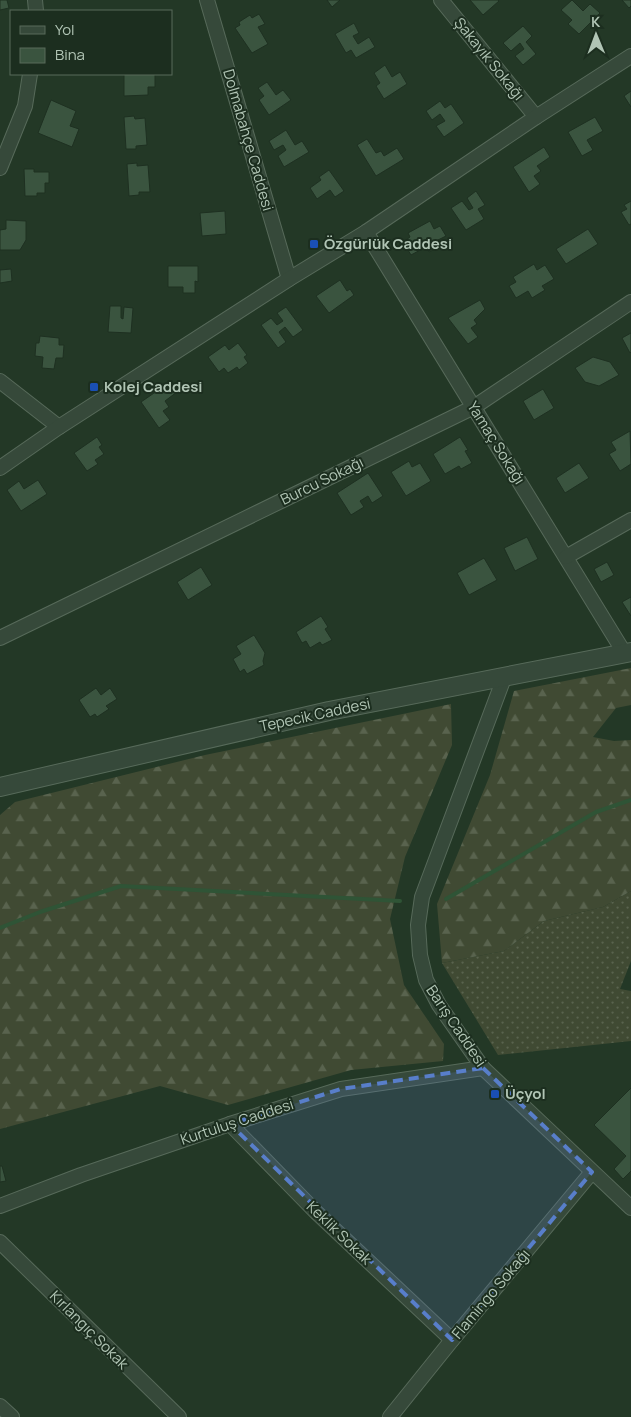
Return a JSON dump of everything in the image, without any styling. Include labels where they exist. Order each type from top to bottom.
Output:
[{"type":"street","name":"Dolmabahçe Caddesi","points":[[207,0],[289,279]]},
{"type":"street","name":"Şakayık Sokağı","points":[[442,0],[536,117]]},
{"type":"street","points":[[0,468],[59,427],[289,279],[366,232],[536,117],[631,56]]},
{"type":"street","points":[[0,168],[25,106],[30,75]]},
{"type":"street","name":"Yamaç Sokağı","points":[[366,232],[566,557],[628,653]]},
{"type":"street","name":"Burcu Sokağı","points":[[0,638],[474,406],[631,302]]},
{"type":"street","points":[[0,381],[59,427]]},
{"type":"street","points":[[566,557],[631,520]]},
{"type":"street","name":"Tepecik Caddesi","points":[[0,787],[329,711],[628,653]]},
{"type":"street","name":"Barış Caddesi","points":[[504,678],[422,897],[418,925],[420,955],[426,980],[438,1005],[483,1068],[631,1208]]},
{"type":"street","name":"Kurtuluş Caddesi","points":[[0,1206],[81,1175],[230,1124],[341,1089],[483,1068]]},
{"type":"street","name":"Keklik Sokak","points":[[230,1124],[316,1212],[452,1340]]},
{"type":"street","name":"Flamingo Sokağı","points":[[390,1417],[592,1172]]},
{"type":"street","name":"Kırlangıç Sokak","points":[[0,1242],[179,1417]]},
{"type":"street","points":[[0,1406],[12,1417]]},
{"type":"highlighted area","points":[[483,1068],[592,1172],[452,1340],[230,1124],[341,1089]]},
{"type":"green space","points":[[631,668],[631,705],[616,708],[593,737],[614,741],[631,740],[631,891],[603,907],[544,921],[504,951],[442,963],[437,904],[490,775],[514,691]]},
{"type":"green space","points":[[451,704],[452,745],[405,857],[390,919],[404,985],[444,1044],[443,1061],[351,1070],[228,1105],[160,1086],[0,1129],[0,815],[15,802],[205,755]]},
{"type":"green space","points":[[631,891],[631,961],[620,989],[631,991],[631,1041],[498,1055],[442,963],[504,951],[544,921],[603,907]]},
{"type":"building","points":[[0,0],[7,0],[9,8],[0,10]]},
{"type":"building","points":[[327,0],[340,0],[332,7]]},
{"type":"building","points":[[470,0],[498,0],[499,1],[483,15]]},
{"type":"building","points":[[572,0],[583,11],[590,4],[600,13],[579,34],[568,24],[572,20],[561,10]]},
{"type":"building","points":[[622,0],[631,0],[631,6],[629,8]]},
{"type":"building","points":[[259,14],[265,24],[258,27],[268,44],[252,53],[235,28],[240,25],[239,22],[250,15],[252,18]]},
{"type":"building","points":[[354,23],[359,33],[353,36],[358,44],[369,37],[375,47],[356,58],[351,50],[346,53],[335,34]]},
{"type":"building","points":[[523,26],[532,36],[526,42],[536,54],[523,65],[515,56],[524,49],[520,43],[511,51],[503,43]]},
{"type":"building","points":[[385,65],[392,77],[400,72],[407,84],[384,99],[376,86],[380,83],[374,73]]},
{"type":"building","points":[[124,75],[155,75],[155,87],[148,87],[148,95],[124,96]]},
{"type":"building","points":[[267,82],[276,95],[283,90],[291,100],[269,115],[259,100],[264,96],[258,88]]},
{"type":"building","points":[[631,91],[631,107],[624,96]]},
{"type":"building","points":[[51,100],[76,111],[70,126],[79,129],[72,147],[38,133]]},
{"type":"building","points":[[440,101],[445,108],[451,104],[464,123],[444,137],[436,126],[445,121],[440,114],[432,120],[426,111]]},
{"type":"building","points":[[134,116],[135,119],[145,118],[147,145],[136,146],[136,149],[126,149],[124,117]]},
{"type":"building","points":[[595,117],[603,131],[587,140],[593,150],[582,156],[568,132]]},
{"type":"building","points":[[286,130],[295,145],[302,141],[309,152],[284,167],[278,156],[286,150],[283,145],[274,150],[269,141]]},
{"type":"building","points":[[367,139],[376,153],[381,151],[384,156],[397,148],[404,159],[376,176],[357,145]]},
{"type":"building","points":[[544,147],[550,157],[537,166],[541,171],[534,176],[540,184],[529,192],[513,167]]},
{"type":"building","points":[[137,163],[137,166],[148,165],[150,192],[139,192],[139,195],[129,196],[127,164]]},
{"type":"building","points":[[24,169],[34,169],[34,172],[49,172],[49,183],[45,183],[45,193],[37,193],[37,196],[25,196]]},
{"type":"building","points":[[329,170],[344,191],[335,197],[330,190],[317,199],[310,188],[321,180],[319,177]]},
{"type":"building","points":[[476,191],[485,205],[478,209],[484,219],[466,230],[451,208],[462,201],[469,210],[473,208],[467,198]]},
{"type":"building","points":[[631,201],[631,224],[629,225],[621,212],[627,209],[624,205]]},
{"type":"building","points":[[225,211],[226,234],[202,236],[200,213]]},
{"type":"building","points":[[6,220],[26,221],[26,240],[20,250],[0,250],[0,230],[6,229]]},
{"type":"building","points":[[430,221],[434,229],[440,226],[446,236],[436,241],[439,247],[429,252],[426,247],[411,255],[405,245],[408,243],[406,240],[410,237],[408,233]]},
{"type":"building","points":[[588,229],[598,244],[566,264],[556,249]]},
{"type":"building","points":[[534,264],[537,270],[545,265],[554,279],[542,286],[545,290],[532,298],[528,291],[516,298],[509,286],[516,282],[513,277]]},
{"type":"building","points":[[168,266],[198,266],[198,282],[195,281],[195,293],[183,293],[183,287],[168,287]]},
{"type":"building","points":[[11,269],[12,281],[0,283],[0,270]]},
{"type":"building","points":[[340,280],[347,291],[350,289],[354,295],[329,313],[316,296]]},
{"type":"building","points":[[480,300],[485,309],[474,320],[477,324],[471,328],[478,337],[468,344],[448,318]]},
{"type":"building","points":[[110,306],[121,306],[121,318],[123,319],[124,307],[133,308],[131,333],[108,332]]},
{"type":"building","points":[[286,307],[303,330],[293,337],[285,327],[279,332],[286,342],[278,348],[261,325],[271,318],[277,325],[283,321],[277,313]]},
{"type":"building","points":[[631,333],[631,352],[630,353],[622,338]]},
{"type":"building","points":[[40,336],[59,338],[59,345],[64,345],[63,358],[56,358],[54,369],[42,368],[43,357],[35,356],[36,343],[39,343]]},
{"type":"building","points":[[238,343],[247,355],[244,357],[248,363],[239,370],[237,367],[228,373],[224,368],[219,372],[208,357],[225,345],[229,350]]},
{"type":"building","points":[[593,357],[610,362],[619,375],[599,386],[585,382],[575,368]]},
{"type":"building","points":[[170,382],[177,392],[165,401],[169,407],[163,411],[170,420],[159,428],[141,402]]},
{"type":"building","points":[[543,389],[554,408],[534,420],[523,401]]},
{"type":"building","points":[[630,431],[631,464],[620,471],[609,454],[616,450],[611,442]]},
{"type":"building","points":[[97,437],[102,445],[99,447],[104,454],[95,460],[98,464],[87,471],[74,453]]},
{"type":"building","points":[[460,437],[468,450],[465,451],[472,463],[461,469],[459,466],[445,474],[433,454]]},
{"type":"building","points":[[409,461],[412,467],[420,463],[431,481],[406,496],[391,472]]},
{"type":"building","points":[[579,463],[589,478],[565,493],[556,478]]},
{"type":"building","points":[[368,473],[383,496],[372,503],[368,496],[360,501],[364,507],[351,515],[337,493]]},
{"type":"building","points":[[38,480],[47,494],[21,511],[7,490],[19,481],[24,489]]},
{"type":"building","points":[[527,537],[538,559],[515,571],[504,548]]},
{"type":"building","points":[[484,558],[497,580],[469,595],[457,573]]},
{"type":"building","points":[[607,562],[614,575],[601,582],[594,569]]},
{"type":"building","points":[[201,567],[212,585],[188,600],[177,582]]},
{"type":"building","points":[[631,597],[631,616],[622,602]]},
{"type":"building","points":[[321,616],[328,627],[325,629],[332,640],[322,645],[320,642],[310,648],[306,641],[302,643],[296,632]]},
{"type":"building","points":[[254,635],[265,653],[264,665],[247,674],[244,669],[240,672],[233,659],[241,654],[236,646]]},
{"type":"building","points":[[96,688],[101,695],[110,688],[117,699],[106,706],[109,709],[97,717],[95,714],[90,717],[79,700]]},
{"type":"building","points":[[631,1088],[631,1171],[623,1179],[614,1169],[626,1156],[594,1125]]},
{"type":"building","points":[[0,1166],[2,1166],[6,1181],[0,1182]]},
{"type":"waterway","points":[[446,899],[596,812],[631,800]]},
{"type":"waterway","points":[[0,928],[40,912],[121,886],[400,901]]},
{"type":"place","name":"Özgürlük Caddesi","points":[[314,244]]},
{"type":"place","name":"Kolej Caddesi","points":[[94,387]]},
{"type":"place","name":"Üçyol","points":[[495,1094]]}]
